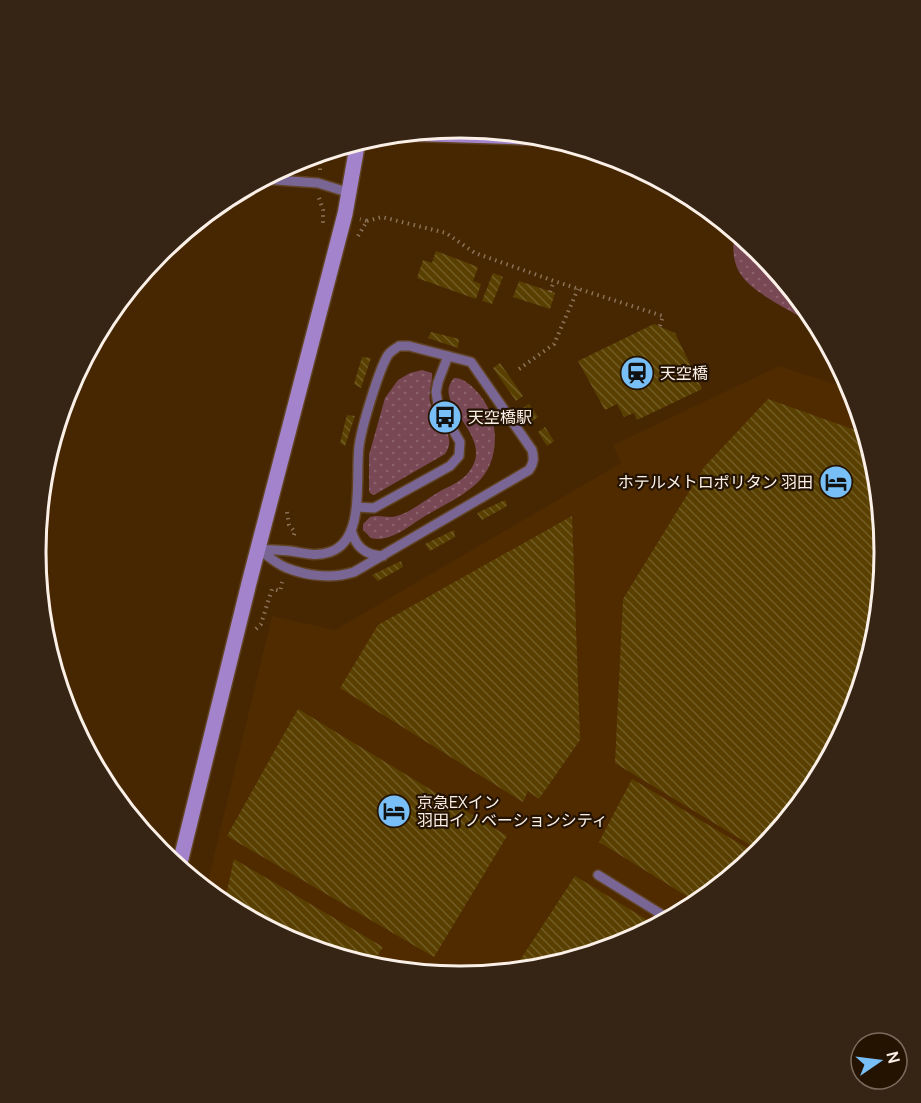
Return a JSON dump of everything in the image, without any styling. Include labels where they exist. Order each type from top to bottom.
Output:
[{"type":"street","points":[[182,857],[350,193],[356,151]]},
{"type":"lane","points":[[277,180],[318,183],[350,193]]},
{"type":"lane","points":[[399,346],[409,346],[471,362],[532,450],[533,465],[529,470],[354,572],[333,576],[311,574],[286,567],[258,549],[290,551],[314,556],[340,548],[351,531],[357,507],[359,444],[382,367],[389,353],[399,346]]},
{"type":"lane","points":[[357,507],[374,508],[450,466],[459,456],[460,442],[438,404],[436,392],[448,356]]},
{"type":"lane","points":[[351,531],[357,545],[363,551],[375,556],[383,556]]},
{"type":"lane","points":[[598,875],[661,914]]},
{"type":"path","points":[[322,206],[322,221]]},
{"type":"path","points":[[361,219],[368,221],[382,217],[446,233],[475,253],[663,316],[660,326]]},
{"type":"path","points":[[362,231],[368,221]]},
{"type":"path","points":[[550,292],[554,281]]},
{"type":"path","points":[[519,369],[554,344],[578,289]]},
{"type":"path","points":[[288,518],[289,525],[295,532],[293,538]]},
{"type":"path","points":[[261,624],[269,588],[279,591],[283,577]]},
{"type":"shaded area","points":[[734,241],[753,259],[802,317],[776,303],[747,282],[736,266]]},
{"type":"shaded area","points":[[779,366],[840,386],[843,393],[853,418],[867,471],[874,524],[874,579],[867,632],[853,685],[832,735],[805,782],[772,824],[713,880],[691,896],[644,923],[594,944],[568,951],[541,958],[488,965],[460,966],[406,962],[380,958],[327,944],[277,923],[230,896],[208,880],[272,616],[335,630],[621,463],[613,445]]},
{"type":"shaded area","points":[[422,370],[432,373],[430,401],[448,433],[449,447],[445,454],[374,495],[371,494],[369,491],[369,455],[385,398],[398,380],[410,373]]},
{"type":"shaded area","points":[[454,378],[465,381],[475,389],[487,405],[494,428],[495,441],[490,464],[476,484],[458,497],[392,536],[371,538],[363,530],[363,524],[370,517],[394,517],[407,512],[462,479],[468,473],[475,459],[475,446],[471,434],[450,399],[449,388]]},
{"type":"building","points":[[436,251],[478,267],[473,281],[481,284],[476,299],[417,278],[423,260],[432,263]]},
{"type":"building","points":[[493,273],[503,277],[492,304],[482,301]]},
{"type":"building","points":[[519,281],[555,293],[550,309],[513,297]]},
{"type":"building","name":"天空橋","points":[[654,324],[675,333],[702,389],[637,420],[634,413],[624,417],[617,404],[605,410],[578,361]]},
{"type":"building","points":[[431,332],[459,339],[458,348],[428,338]]},
{"type":"building","points":[[362,357],[371,358],[361,388],[354,384]]},
{"type":"building","points":[[500,363],[523,396],[516,401],[493,368]]},
{"type":"building","points":[[768,399],[856,431],[871,497],[874,524],[874,579],[867,632],[853,685],[832,735],[805,782],[789,804],[751,846],[615,763],[623,599],[705,466]]},
{"type":"building","points":[[529,404],[538,417],[531,422],[521,409]]},
{"type":"building","points":[[347,415],[355,416],[345,446],[340,443]]},
{"type":"building","points":[[545,427],[554,441],[547,446],[538,432]]},
{"type":"building","points":[[505,500],[507,506],[482,520],[477,513]]},
{"type":"building","points":[[572,516],[580,740],[539,799],[528,791],[523,802],[340,688],[378,625]]},
{"type":"building","points":[[454,530],[455,537],[430,551],[425,544]]},
{"type":"building","points":[[401,561],[403,567],[378,581],[372,575]]},
{"type":"building","points":[[298,709],[507,836],[434,957],[227,836]]},
{"type":"building","points":[[632,779],[748,849],[713,880],[689,897],[599,842]]},
{"type":"building","points":[[234,859],[383,947],[377,957],[327,944],[277,923],[226,893]]},
{"type":"building","points":[[575,876],[648,921],[594,944],[519,961]]},
{"type":"place","name":"天空橋","points":[[637,373]]},
{"type":"place","name":"天空橋駅","points":[[445,417]]},
{"type":"place","name":"ホテルメトロポリタン 羽田","points":[[836,482]]},
{"type":"place","name":"京急EXイン 羽田イノベーションシティ","points":[[394,811]]}]
